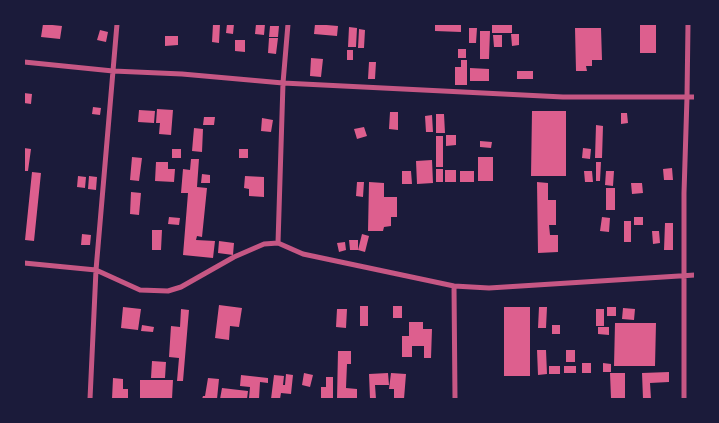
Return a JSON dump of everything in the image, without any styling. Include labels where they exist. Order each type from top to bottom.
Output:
[{"type":"street","points":[[90,399],[96,270],[117,24]]},
{"type":"street","points":[[278,243],[283,83],[288,24]]},
{"type":"street","points":[[684,399],[683,276],[688,24]]},
{"type":"street","points":[[24,62],[113,71],[182,74],[283,83],[563,97],[695,96]]},
{"type":"street","points":[[24,263],[96,270],[140,290],[168,291],[181,287],[234,257],[264,244],[278,243],[303,254],[454,286],[489,288],[695,275]]},
{"type":"street","points":[[454,286],[455,399]]},
{"type":"building","points":[[43,24],[62,26],[60,39],[41,37]]},
{"type":"building","points":[[213,24],[220,24],[219,43],[212,42]]},
{"type":"building","points":[[227,24],[234,24],[233,34],[226,33]]},
{"type":"building","points":[[256,24],[265,24],[264,35],[255,34]]},
{"type":"building","points":[[315,24],[338,26],[337,36],[314,34]]},
{"type":"building","points":[[435,24],[461,24],[461,32],[435,31]]},
{"type":"building","points":[[492,24],[512,24],[512,33],[492,33]]},
{"type":"building","points":[[640,24],[656,24],[656,53],[640,53]]},
{"type":"building","points":[[270,26],[279,26],[278,37],[269,37]]},
{"type":"building","points":[[349,27],[357,28],[356,47],[348,47]]},
{"type":"building","points":[[469,28],[477,28],[476,43],[469,43]]},
{"type":"building","points":[[575,28],[601,28],[602,60],[592,60],[592,66],[586,66],[587,71],[576,71]]},
{"type":"building","points":[[359,29],[365,30],[364,48],[358,48]]},
{"type":"building","points":[[100,30],[108,32],[106,42],[97,40]]},
{"type":"building","points":[[480,31],[490,31],[489,59],[480,59]]},
{"type":"building","points":[[511,34],[519,34],[519,45],[512,46]]},
{"type":"building","points":[[493,35],[502,35],[502,47],[494,47]]},
{"type":"building","points":[[165,36],[178,36],[178,45],[165,46]]},
{"type":"building","points":[[269,38],[278,38],[276,54],[268,53]]},
{"type":"building","points":[[235,40],[245,40],[245,52],[235,51]]},
{"type":"building","points":[[458,49],[466,49],[466,58],[458,58]]},
{"type":"building","points":[[347,50],[353,50],[353,60],[347,60]]},
{"type":"building","points":[[311,58],[323,59],[321,77],[310,76]]},
{"type":"building","points":[[461,60],[467,60],[467,85],[455,85],[455,67],[461,67]]},
{"type":"building","points":[[369,62],[376,62],[375,79],[368,79]]},
{"type":"building","points":[[470,68],[489,69],[489,81],[470,81]]},
{"type":"building","points":[[517,71],[533,71],[533,79],[517,79]]},
{"type":"building","points":[[24,93],[32,94],[31,104],[24,103]]},
{"type":"building","points":[[93,107],[101,108],[100,115],[92,114]]},
{"type":"building","points":[[157,109],[173,110],[171,135],[159,134],[160,123],[156,123]]},
{"type":"building","points":[[139,110],[155,111],[154,123],[138,122]]},
{"type":"building","points":[[532,111],[566,111],[566,176],[531,176]]},
{"type":"building","points":[[390,112],[398,112],[398,130],[389,129]]},
{"type":"building","points":[[621,113],[627,113],[628,123],[621,124]]},
{"type":"building","points":[[436,114],[444,114],[445,133],[436,133]]},
{"type":"building","points":[[432,115],[433,132],[426,132],[425,116]]},
{"type":"building","points":[[204,117],[215,117],[214,125],[203,125]]},
{"type":"building","points":[[262,118],[273,120],[271,132],[261,131]]},
{"type":"building","points":[[596,125],[603,126],[602,158],[595,158]]},
{"type":"building","points":[[364,127],[367,136],[357,139],[354,129]]},
{"type":"building","points":[[194,128],[203,129],[202,152],[192,151]]},
{"type":"building","points":[[446,135],[456,135],[456,145],[446,146]]},
{"type":"building","points":[[436,136],[443,136],[443,167],[436,167]]},
{"type":"building","points":[[480,141],[492,142],[491,148],[480,147]]},
{"type":"building","points":[[24,148],[31,149],[28,171],[24,171]]},
{"type":"building","points":[[583,148],[591,149],[590,159],[582,158]]},
{"type":"building","points":[[172,149],[181,149],[181,158],[172,158]]},
{"type":"building","points":[[239,149],[248,149],[248,158],[239,158]]},
{"type":"building","points":[[132,157],[142,158],[139,181],[130,180]]},
{"type":"building","points":[[478,157],[493,157],[493,181],[478,181]]},
{"type":"building","points":[[191,159],[199,159],[197,187],[207,188],[202,237],[197,236],[196,240],[215,241],[213,258],[183,255],[188,193],[181,193],[183,169],[190,170]]},
{"type":"building","points":[[432,160],[433,183],[417,184],[416,161]]},
{"type":"building","points":[[156,162],[168,162],[168,169],[175,169],[174,182],[155,181]]},
{"type":"building","points":[[596,162],[601,162],[600,181],[596,181]]},
{"type":"building","points":[[672,168],[673,180],[664,180],[663,169]]},
{"type":"building","points":[[436,169],[443,169],[443,182],[436,182]]},
{"type":"building","points":[[445,170],[456,170],[456,182],[445,182]]},
{"type":"building","points":[[402,171],[411,171],[412,184],[402,184]]},
{"type":"building","points":[[460,171],[474,171],[474,182],[460,182]]},
{"type":"building","points":[[584,171],[592,171],[593,182],[585,182]]},
{"type":"building","points":[[606,171],[614,171],[613,186],[605,185]]},
{"type":"building","points":[[32,172],[41,173],[34,241],[25,240]]},
{"type":"building","points":[[202,174],[210,175],[210,183],[201,183]]},
{"type":"building","points":[[78,176],[86,177],[85,188],[77,187]]},
{"type":"building","points":[[89,176],[97,177],[96,190],[88,189]]},
{"type":"building","points":[[245,176],[264,177],[264,197],[249,196],[249,189],[244,188]]},
{"type":"building","points":[[357,182],[364,182],[363,197],[356,196]]},
{"type":"building","points":[[369,182],[384,183],[384,197],[397,197],[397,217],[391,217],[391,226],[384,227],[383,231],[368,231]]},
{"type":"building","points":[[537,182],[548,183],[548,200],[556,200],[556,225],[549,225],[550,235],[558,235],[558,252],[538,253]]},
{"type":"building","points":[[631,183],[642,183],[643,193],[632,194]]},
{"type":"building","points":[[606,188],[615,188],[615,210],[606,210]]},
{"type":"building","points":[[131,192],[141,193],[139,215],[130,214]]},
{"type":"building","points":[[169,217],[180,218],[179,225],[168,224]]},
{"type":"building","points":[[602,217],[610,218],[609,232],[600,231]]},
{"type":"building","points":[[634,217],[643,217],[643,225],[634,225]]},
{"type":"building","points":[[624,221],[631,221],[631,242],[624,242]]},
{"type":"building","points":[[665,223],[673,223],[673,250],[664,250]]},
{"type":"building","points":[[152,230],[162,230],[161,250],[152,250]]},
{"type":"building","points":[[652,231],[659,231],[660,243],[653,244]]},
{"type":"building","points":[[82,234],[91,235],[90,245],[81,245]]},
{"type":"building","points":[[362,234],[369,236],[365,252],[358,250]]},
{"type":"building","points":[[349,240],[358,240],[358,250],[350,250]]},
{"type":"building","points":[[219,241],[234,243],[233,255],[218,253]]},
{"type":"building","points":[[345,242],[346,250],[339,252],[337,243]]},
{"type":"building","points":[[219,305],[242,308],[239,327],[230,326],[229,340],[215,338]]},
{"type":"building","points":[[360,306],[368,306],[368,326],[360,326]]},
{"type":"building","points":[[393,306],[402,306],[402,318],[393,318]]},
{"type":"building","points":[[123,307],[141,309],[138,330],[121,328]]},
{"type":"building","points":[[504,307],[530,307],[530,376],[504,376]]},
{"type":"building","points":[[539,307],[547,307],[546,328],[538,328]]},
{"type":"building","points":[[607,307],[616,307],[616,316],[607,316]]},
{"type":"building","points":[[623,308],[635,309],[634,320],[622,319]]},
{"type":"building","points":[[181,309],[189,310],[183,381],[177,381],[179,358],[169,357],[171,326],[180,327]]},
{"type":"building","points":[[337,309],[347,309],[346,328],[336,327]]},
{"type":"building","points":[[596,309],[604,309],[604,326],[596,326]]},
{"type":"building","points":[[409,322],[423,322],[423,329],[432,329],[431,358],[424,358],[424,346],[412,346],[412,357],[402,357],[402,336],[409,336]]},
{"type":"building","points":[[615,323],[656,323],[655,366],[614,366]]},
{"type":"building","points":[[142,325],[154,327],[153,332],[141,331]]},
{"type":"building","points":[[552,325],[560,325],[560,334],[552,334]]},
{"type":"building","points":[[598,327],[609,327],[609,335],[598,334]]},
{"type":"building","points":[[537,350],[546,350],[547,374],[538,375]]},
{"type":"building","points":[[566,350],[575,350],[575,362],[566,362]]},
{"type":"building","points":[[338,351],[351,351],[351,364],[347,364],[346,388],[357,389],[357,399],[337,399]]},
{"type":"building","points":[[152,361],[166,362],[165,378],[151,378]]},
{"type":"building","points":[[582,363],[591,363],[591,373],[582,373]]},
{"type":"building","points":[[603,363],[611,364],[611,372],[603,372]]},
{"type":"building","points":[[549,366],[560,366],[560,374],[549,374]]},
{"type":"building","points":[[564,366],[576,366],[576,373],[564,373]]},
{"type":"building","points":[[669,372],[669,382],[650,383],[651,399],[643,399],[642,373]]},
{"type":"building","points":[[304,373],[313,375],[310,387],[302,385]]},
{"type":"building","points":[[388,373],[389,385],[375,385],[376,399],[370,399],[369,374]]},
{"type":"building","points":[[391,373],[406,374],[404,399],[394,399],[394,389],[389,389]]},
{"type":"building","points":[[610,373],[625,373],[625,398],[611,398]]},
{"type":"building","points":[[286,374],[293,375],[291,394],[281,393],[280,399],[271,399],[274,375],[284,376],[283,385],[285,385]]},
{"type":"building","points":[[241,375],[268,378],[268,383],[260,382],[259,399],[249,398],[250,387],[240,386]]},
{"type":"building","points":[[326,377],[333,377],[333,399],[321,399],[321,387],[326,387]]},
{"type":"building","points":[[113,378],[123,379],[123,389],[128,389],[128,399],[112,399]]},
{"type":"building","points":[[208,378],[219,379],[217,399],[202,399],[205,396]]},
{"type":"building","points":[[140,380],[173,380],[172,399],[140,399]]},
{"type":"building","points":[[222,388],[248,391],[247,399],[220,399]]}]
